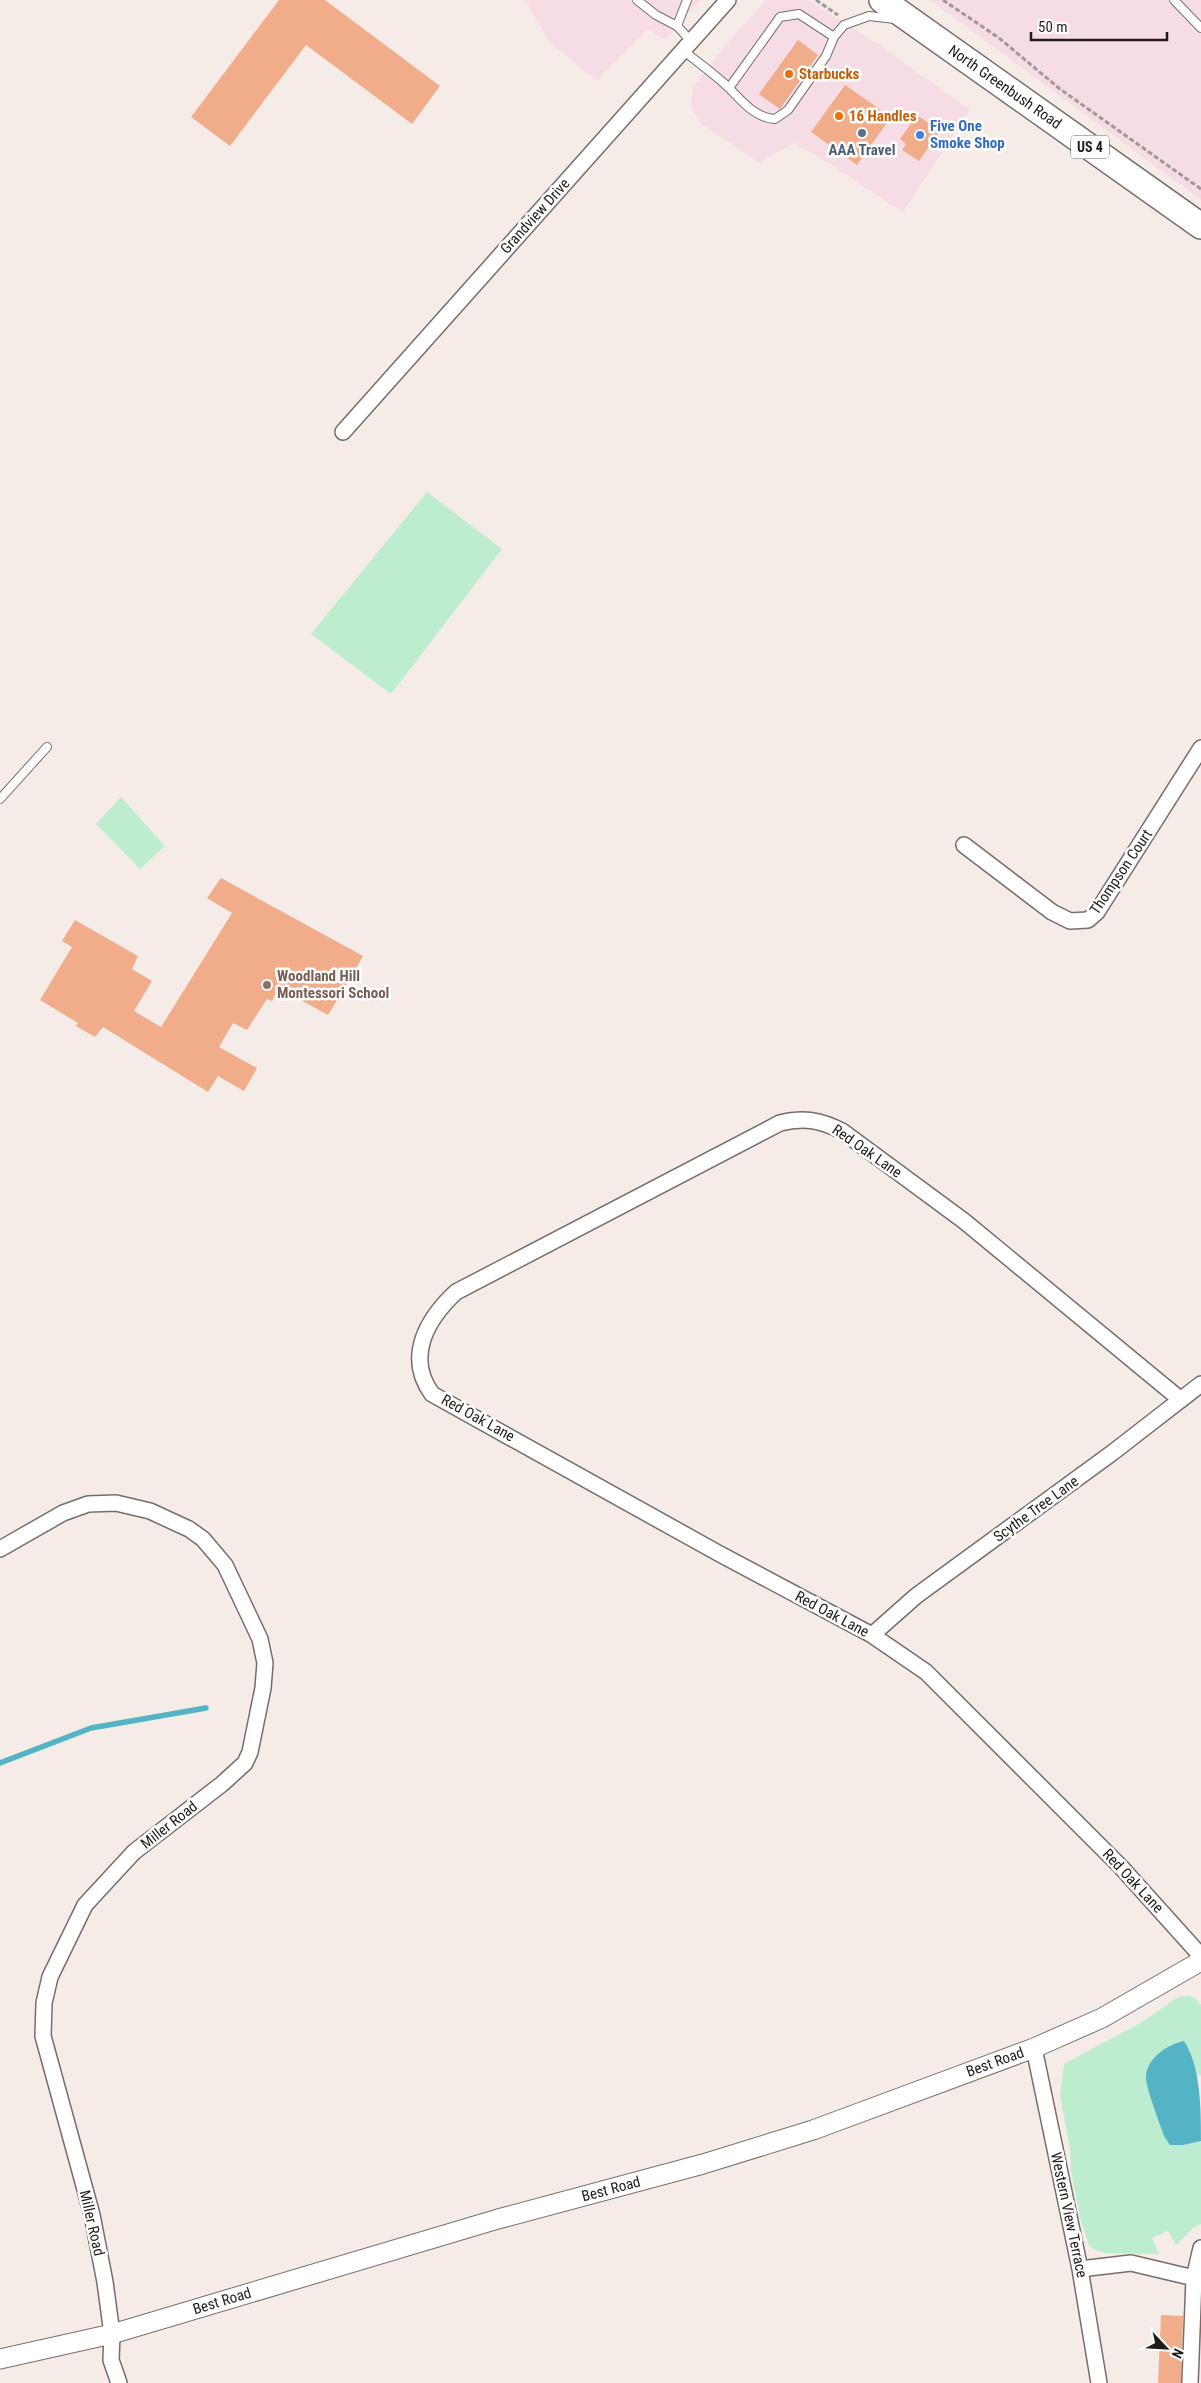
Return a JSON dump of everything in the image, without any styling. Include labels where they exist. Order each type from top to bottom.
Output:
[{"type":"main road","name":"North Greenbush Road","points":[[882,0],[1201,226]]},
{"type":"street","name":"Grandview Drive","points":[[343,432],[728,0]]},
{"type":"street","name":"Thompson Court","points":[[964,845],[1052,912],[1070,921],[1088,920],[1097,912],[1201,748]]},
{"type":"street","name":"Red Oak Lane","points":[[1181,1400],[964,1221],[842,1131],[822,1121],[798,1119],[780,1123],[456,1292],[439,1308],[427,1325],[420,1347],[421,1366],[427,1386],[432,1394],[718,1553],[872,1635],[926,1672],[1121,1867],[1201,1956]]},
{"type":"street","name":"Scythe Tree Lane","points":[[872,1635],[916,1596],[1112,1453],[1201,1384]]},
{"type":"street","name":"Miller Road","points":[[0,1549],[63,1513],[88,1504],[116,1503],[150,1511],[189,1529],[203,1539],[225,1565],[260,1639],[265,1663],[263,1688],[250,1752],[245,1763],[222,1784],[134,1852],[85,1905],[50,1977],[44,2003],[43,2036],[92,2215],[106,2282],[112,2334],[111,2360],[119,2383]]},
{"type":"street","name":"Best Road","points":[[0,2359],[112,2334],[498,2219],[703,2164],[813,2130],[1034,2048],[1102,2018],[1201,1961]]},
{"type":"street","name":"Western View Terrace","points":[[1034,2048],[1080,2268],[1099,2383]]},
{"type":"street","points":[[1190,2383],[1194,2278],[1201,2248]]},
{"type":"street","points":[[1080,2268],[1131,2263],[1194,2278]]},
{"type":"lane","points":[[637,0],[656,15],[677,26],[687,46],[729,88],[734,96],[761,116],[776,119],[782,116],[826,56],[834,37],[844,25],[869,16],[896,19],[925,30]]},
{"type":"lane","points":[[677,26],[687,0]]},
{"type":"lane","points":[[1174,0],[1201,28]]},
{"type":"lane","points":[[729,88],[780,17],[799,14],[834,37]]},
{"type":"lane","points":[[0,799],[47,747]]},
{"type":"path","points":[[816,0],[840,17]]},
{"type":"path","points":[[943,0],[999,38],[1060,90],[1201,189]]},
{"type":"shaded area","points":[[525,0],[701,0],[665,40],[648,30],[597,81],[549,42]]},
{"type":"shaded area","points":[[766,0],[808,0],[884,48],[970,110],[903,212],[794,143],[759,163],[701,124],[691,107],[693,87],[729,41]]},
{"type":"shaded area","points":[[930,0],[1201,0],[1201,200]]},
{"type":"green space","points":[[427,492],[502,549],[391,694],[311,634]]},
{"type":"green space","points":[[121,797],[165,846],[140,869],[96,824]]},
{"type":"green space","points":[[1190,1996],[1201,2005],[1201,2076],[1198,2073],[1183,2145],[1201,2141],[1201,2224],[1193,2228],[1176,2245],[1168,2231],[1152,2238],[1159,2254],[1105,2253],[1095,2250],[1089,2245],[1081,2221],[1071,2172],[1070,2148],[1060,2096],[1064,2064],[1142,2022],[1178,1997]]},
{"type":"water","points":[[1184,2041],[1190,2051],[1197,2076],[1201,2141],[1183,2145],[1170,2145],[1164,2136],[1156,2114],[1146,2076],[1150,2063],[1159,2053],[1171,2045]]},
{"type":"building","points":[[279,0],[325,0],[440,86],[412,124],[306,45],[230,146],[191,117]]},
{"type":"building","name":"Starbucks","points":[[798,40],[818,55],[780,109],[759,94]]},
{"type":"building","points":[[845,85],[891,117],[857,165],[811,132]]},
{"type":"building","name":"Five One Smoke Shop","points":[[917,115],[940,131],[919,161],[902,150],[906,144],[900,139]]},
{"type":"building","name":"Woodland Hill Montessori School","points":[[221,878],[363,956],[328,1015],[279,988],[272,1001],[267,999],[247,1030],[233,1023],[219,1047],[257,1068],[244,1091],[218,1076],[208,1092],[103,1027],[95,1037],[76,1026],[78,1023],[40,1000],[72,947],[62,941],[75,920],[138,956],[132,969],[152,981],[134,1011],[161,1027],[232,913],[207,898]]},
{"type":"building","points":[[1161,2315],[1183,2316],[1181,2383],[1158,2383]]},
{"type":"waterway","points":[[0,1763],[91,1728],[206,1708]]},
{"type":"place","name":"Starbucks","points":[[789,74]]},
{"type":"place","name":"16 Handles","points":[[839,116]]},
{"type":"place","name":"AAA Travel","points":[[862,133]]},
{"type":"place","name":"Five One Smoke Shop","points":[[920,135]]},
{"type":"place","name":"Woodland Hill Montessori School","points":[[267,985]]}]
